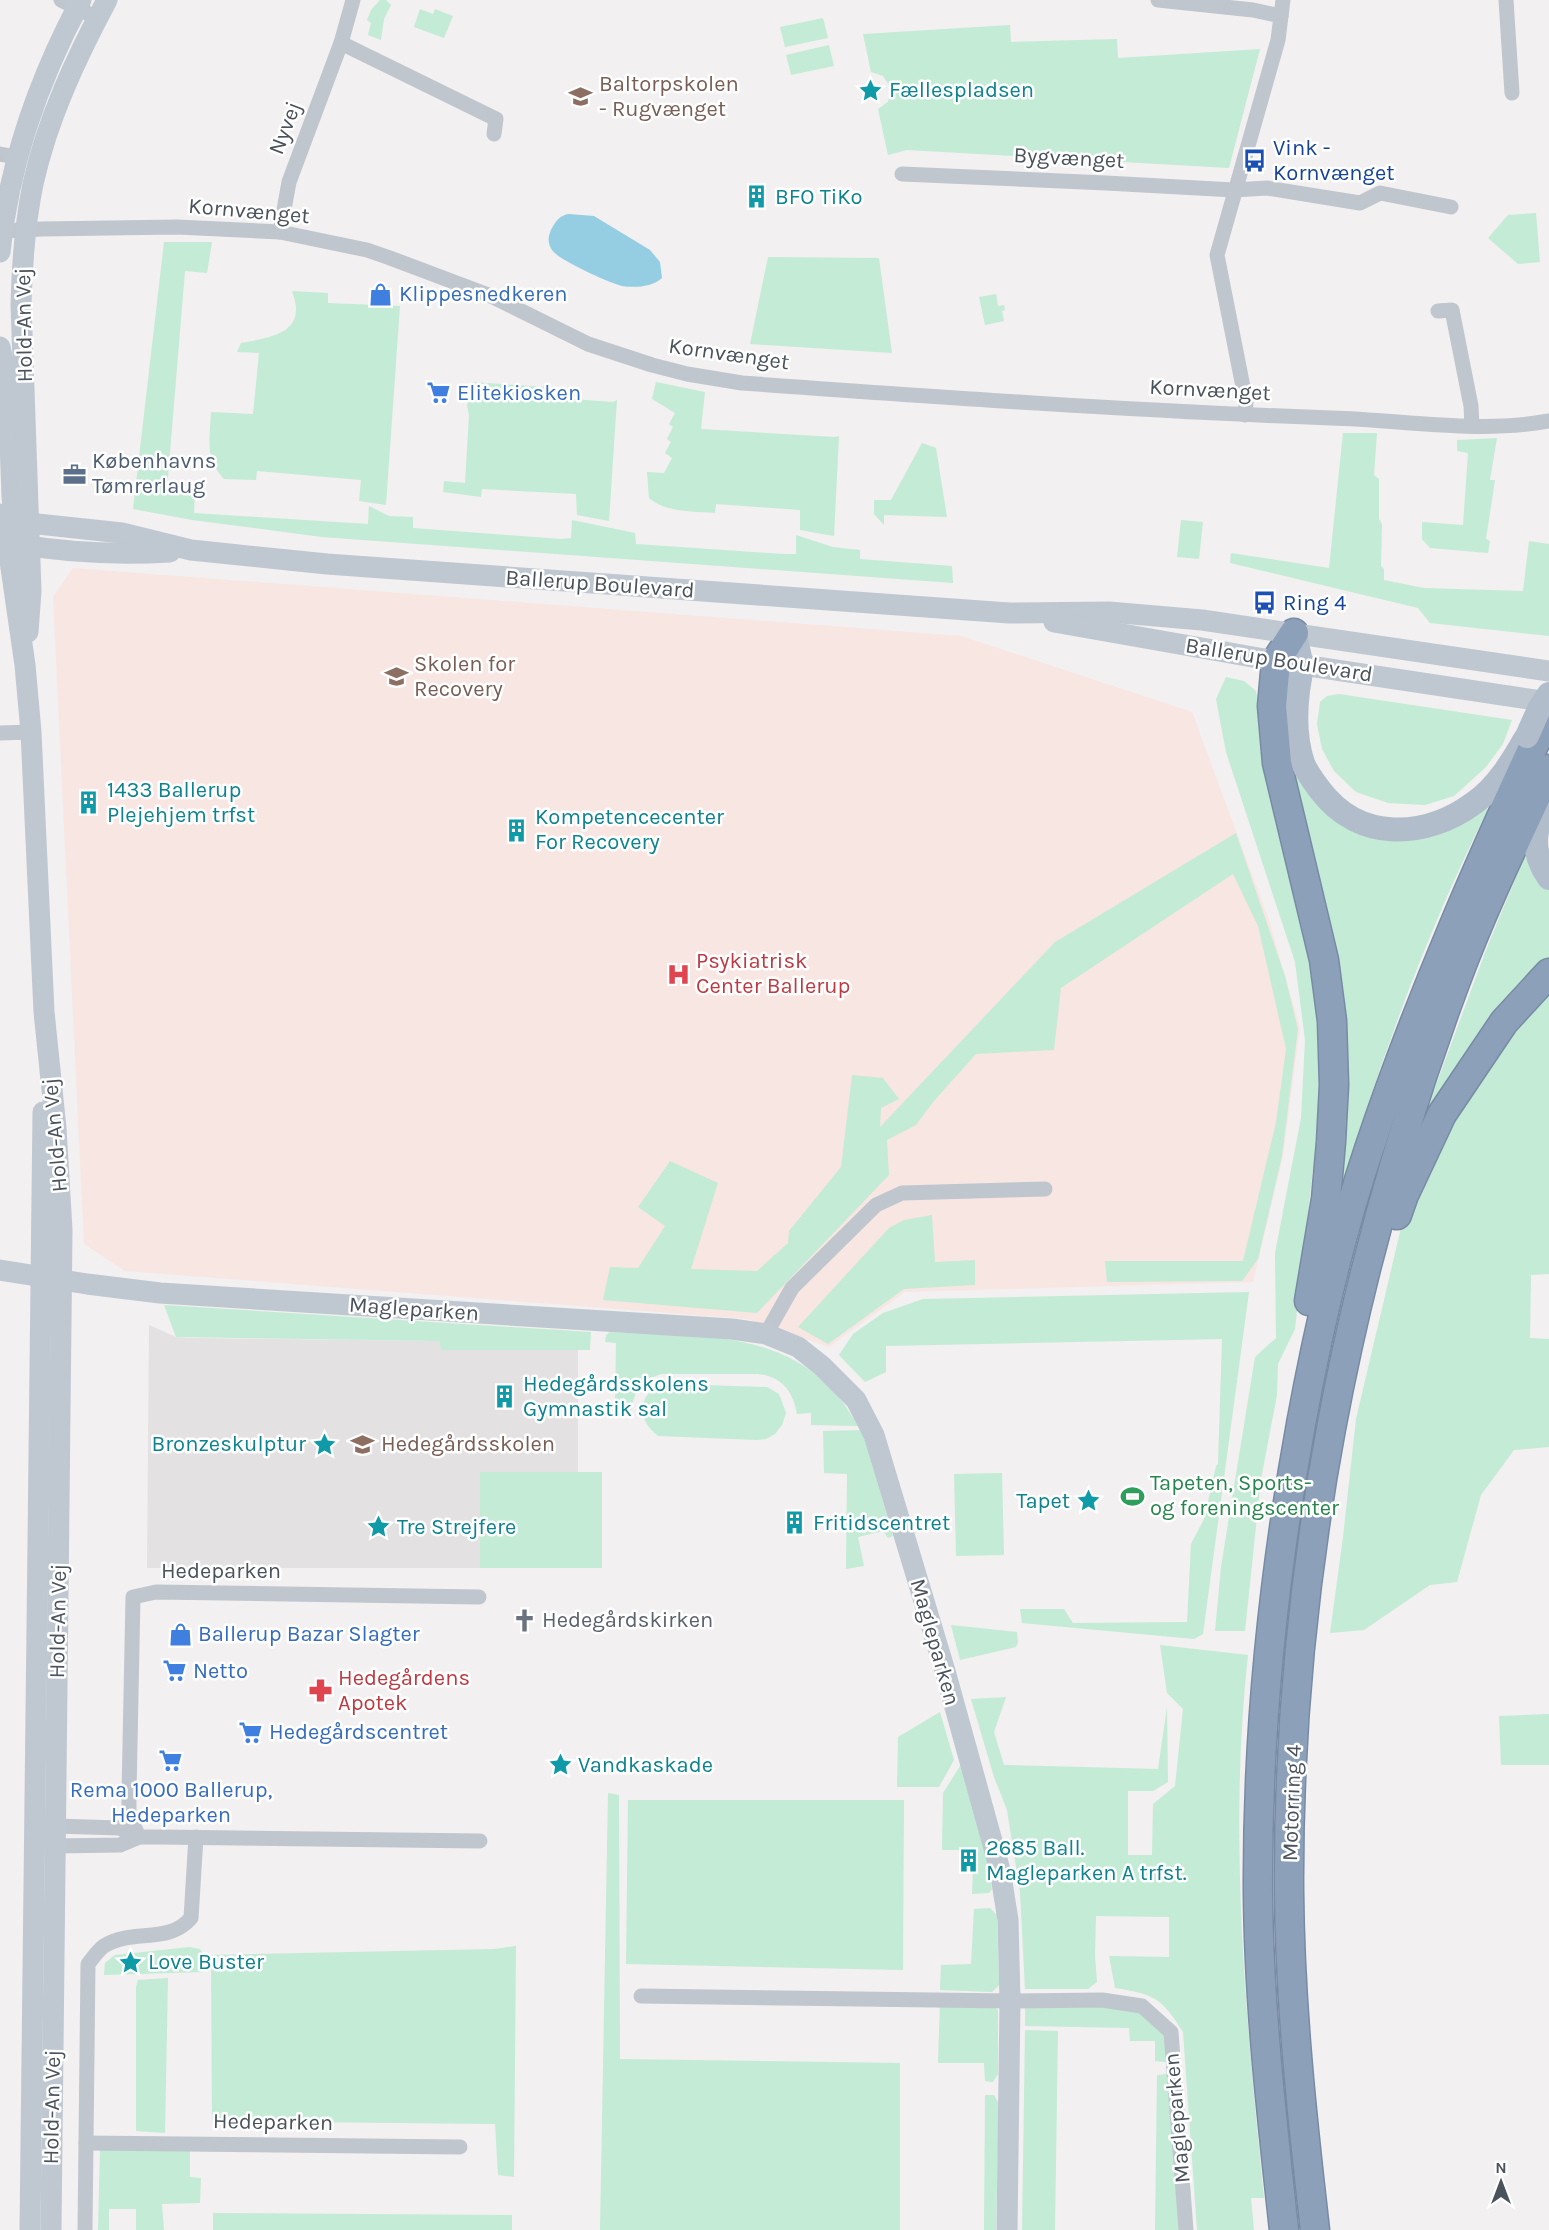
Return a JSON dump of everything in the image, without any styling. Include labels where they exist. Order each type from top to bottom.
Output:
[{"type":"highway","points":[[1281,1544],[1281,1462],[1285,1417],[1309,1302],[1326,1199],[1334,1085],[1332,1021],[1324,960],[1277,763],[1273,733],[1272,691],[1289,663],[1294,633]]},
{"type":"highway","points":[[1281,1544],[1312,1364],[1337,1258],[1368,1152],[1410,1031],[1479,862],[1538,729]]},
{"type":"highway","points":[[1341,1378],[1364,1278],[1396,1159],[1434,1043],[1473,937],[1549,769]]},
{"type":"highway","points":[[1341,1378],[1404,1195],[1442,1114],[1504,1022],[1549,973]]},
{"type":"highway","name":"Motorring 4","points":[[1315,2230],[1303,2123],[1292,1979],[1289,1890],[1291,1772],[1298,1673],[1311,1549],[1341,1378]]},
{"type":"highway","name":"Motorring 4","points":[[1281,1544],[1267,1675],[1261,1761],[1258,1894],[1268,2086],[1284,2230]]},
{"type":"main road","points":[[1289,663],[1298,747],[1304,766],[1326,799],[1341,812],[1357,822],[1396,830],[1417,829],[1438,824],[1477,802],[1507,769],[1538,729],[1539,709],[1549,694]]},
{"type":"main road","points":[[1549,798],[1539,820],[1536,847],[1541,865],[1549,878]]},
{"type":"street","name":"Nyvej","points":[[280,232],[289,182],[341,43],[353,0]]},
{"type":"street","points":[[1158,0],[1253,10],[1282,8],[1278,40],[1217,255],[1245,402],[1245,415]]},
{"type":"street","points":[[1506,0],[1512,93]]},
{"type":"street","points":[[1,242],[8,156],[48,69],[73,3],[102,9]]},
{"type":"street","name":"Hold-An Vej","points":[[51,2230],[55,1836],[52,1278],[44,1012],[31,732],[25,665],[3,542],[8,519],[26,229],[33,182],[50,126],[81,51],[102,9]]},
{"type":"street","points":[[341,43],[496,118],[494,134]]},
{"type":"street","name":"Bygvænget","points":[[902,174],[1234,190],[1267,188],[1360,203],[1380,194],[1451,207]]},
{"type":"street","name":"Kornvænget","points":[[1,242],[26,229],[177,227],[280,232],[367,250],[390,258],[491,296],[588,344],[652,365],[687,374],[742,383],[1245,415],[1349,418],[1472,426],[1521,427],[1549,422]]},
{"type":"street","points":[[1438,311],[1452,310],[1471,406],[1472,426]]},
{"type":"street","points":[[0,347],[8,385],[8,519]]},
{"type":"street","name":"Hold-An Vej","points":[[8,519],[29,546],[31,591],[25,665]]},
{"type":"street","name":"Ballerup Boulevard","points":[[8,519],[122,533],[191,550],[408,570],[1009,613],[1121,613],[1202,620],[1549,671]]},
{"type":"street","name":"Ballerup Boulevard","points":[[3,542],[63,551],[121,555],[191,550]]},
{"type":"street","name":"Ballerup Boulevard","points":[[1009,613],[1289,663],[1549,702]]},
{"type":"street","points":[[0,733],[31,732]]},
{"type":"street","points":[[766,1334],[792,1288],[876,1205],[902,1193],[1045,1189]]},
{"type":"street","name":"Magleparken","points":[[0,1270],[160,1293],[732,1329],[766,1334],[798,1347],[822,1366],[856,1400],[874,1435],[945,1671],[1000,1870],[1008,1920],[1010,2001],[1007,2230]]},
{"type":"street","name":"Hold-An Vej","points":[[30,2230],[34,1836],[52,1278]]},
{"type":"street","name":"Hedeparken","points":[[139,1837],[129,1815],[133,1597],[156,1592],[478,1598]]},
{"type":"street","points":[[34,1836],[55,1836],[120,1845],[139,1837],[480,1841]]},
{"type":"street","points":[[86,2230],[88,1964],[103,1947],[122,1938],[170,1932],[183,1928],[191,1918],[196,1837]]},
{"type":"street","name":"Magleparken","points":[[642,1996],[1102,2000],[1142,2006],[1171,2032],[1186,2230]]},
{"type":"street","name":"Hedeparken","points":[[86,2143],[460,2147]]},
{"type":"shaded area","name":"Psykiatrisk Center Ballerup","points":[[73,568],[961,636],[1192,712],[1269,920],[1300,1028],[1283,1156],[1253,1282],[905,1292],[829,1347],[747,1319],[125,1271],[84,1244],[53,597]]},
{"type":"shaded area","name":"Hedegårdsskolen","points":[[149,1325],[176,1337],[188,1338],[441,1341],[441,1350],[578,1350],[578,1472],[480,1472],[480,1568],[147,1568]]},
{"type":"green space","points":[[380,0],[386,0],[391,5],[384,19],[381,40],[368,35],[371,23],[367,20],[371,10]]},
{"type":"green space","points":[[420,9],[433,14],[435,9],[453,16],[444,38],[414,27]]},
{"type":"green space","points":[[823,18],[828,38],[785,47],[780,27]]},
{"type":"green space","points":[[1010,25],[1011,42],[1117,39],[1118,58],[1260,49],[1229,168],[907,150],[888,155],[878,109],[888,102],[891,88],[883,76],[871,72],[863,34]]},
{"type":"green space","points":[[829,45],[834,66],[791,75],[786,55]]},
{"type":"green space","points":[[1536,213],[1540,262],[1518,264],[1488,238],[1508,215]]},
{"type":"green space","points":[[164,242],[212,242],[207,273],[185,271],[167,489],[195,490],[194,513],[368,524],[369,506],[389,516],[413,517],[413,528],[561,539],[571,538],[572,520],[635,533],[636,544],[784,554],[796,554],[796,535],[833,547],[860,550],[860,559],[952,566],[953,583],[322,537],[192,520],[133,509]]},
{"type":"green space","points":[[768,257],[879,258],[892,353],[750,344]]},
{"type":"green space","points":[[292,291],[328,293],[328,303],[400,306],[386,505],[359,501],[361,480],[257,471],[256,480],[224,479],[213,463],[209,440],[211,412],[253,414],[259,353],[237,352],[241,343],[275,335],[291,324],[295,316],[296,305]]},
{"type":"green space","points":[[996,294],[998,306],[1004,305],[1005,310],[1002,311],[1004,321],[985,325],[979,297]]},
{"type":"green space","points":[[471,382],[546,387],[545,397],[613,402],[617,400],[609,521],[577,515],[576,494],[482,489],[481,497],[443,492],[444,481],[465,483],[469,415],[467,405]]},
{"type":"green space","points":[[656,382],[705,392],[701,429],[839,436],[834,536],[800,530],[800,510],[716,504],[715,513],[689,511],[672,509],[649,498],[647,472],[664,473],[672,458],[665,453],[671,442],[667,439],[673,427],[669,424],[675,413],[652,399]]},
{"type":"green space","points":[[1343,433],[1377,433],[1374,475],[1379,479],[1379,519],[1382,524],[1381,566],[1384,569],[1384,580],[1424,588],[1523,591],[1529,541],[1549,544],[1549,636],[1430,623],[1418,608],[1230,563],[1231,553],[1329,568]]},
{"type":"green space","points":[[1497,438],[1490,480],[1495,480],[1486,539],[1490,541],[1488,553],[1430,548],[1422,539],[1422,522],[1463,525],[1468,453],[1457,451],[1457,440]]},
{"type":"green space","points":[[922,443],[936,448],[947,517],[884,515],[884,525],[874,514],[874,500],[891,500]]},
{"type":"green space","points":[[1181,520],[1203,522],[1199,559],[1177,557]]},
{"type":"green space","points":[[1226,677],[1244,681],[1256,691],[1267,764],[1312,938],[1329,1106],[1313,1169],[1295,1329],[1278,1364],[1277,1395],[1261,1479],[1245,1631],[1215,1631],[1221,1567],[1255,1357],[1276,1338],[1275,1253],[1301,1118],[1305,1040],[1295,962],[1226,752],[1216,699]]},
{"type":"green space","points":[[1339,694],[1512,720],[1503,744],[1486,767],[1454,796],[1425,805],[1388,803],[1356,792],[1334,771],[1322,749],[1317,724],[1320,702],[1327,696]]},
{"type":"green space","points":[[1287,740],[1370,834],[1479,805],[1488,809],[1444,903],[1405,1000],[1370,1099],[1339,1198],[1341,1119]]},
{"type":"green space","points":[[1236,833],[1285,976],[1298,1029],[1282,1156],[1258,1259],[1242,1281],[1107,1282],[1105,1261],[1243,1261],[1276,1122],[1286,1049],[1258,926],[1233,874],[1061,988],[1054,1050],[976,1054],[916,1125],[887,1140],[889,1175],[757,1313],[603,1300],[610,1267],[638,1268],[665,1226],[638,1207],[670,1161],[718,1183],[691,1269],[757,1271],[788,1243],[789,1231],[841,1167],[852,1075],[883,1078],[899,1099],[881,1108],[880,1127],[1055,942]]},
{"type":"green space","points":[[1526,853],[1549,889],[1549,959],[1504,1010],[1419,1131],[1486,950]]},
{"type":"green space","points":[[1549,983],[1549,1274],[1531,1275],[1530,1338],[1549,1339],[1549,1447],[1514,1450],[1481,1495],[1457,1582],[1430,1585],[1364,1630],[1330,1633],[1356,1419],[1404,1215],[1477,1076]]},
{"type":"green space","points":[[932,1215],[935,1262],[975,1260],[975,1285],[904,1289],[828,1344],[798,1327],[889,1228],[904,1220]]},
{"type":"green space","points":[[1249,1292],[1203,1634],[1194,1639],[1022,1623],[1020,1609],[1064,1609],[1073,1623],[1187,1622],[1191,1544],[1204,1519],[1218,1464],[1222,1339],[886,1346],[886,1372],[865,1382],[839,1355],[853,1334],[883,1313],[923,1299]]},
{"type":"green space","points":[[164,1305],[591,1332],[590,1350],[441,1350],[440,1341],[176,1337]]},
{"type":"green space","points":[[610,1332],[703,1336],[734,1340],[764,1348],[792,1359],[818,1376],[843,1402],[858,1426],[811,1425],[811,1413],[797,1414],[793,1398],[785,1386],[774,1378],[758,1374],[661,1374],[640,1387],[631,1411],[615,1406],[616,1343],[605,1342],[606,1335]]},
{"type":"green space","points":[[670,1384],[767,1387],[779,1394],[786,1413],[782,1425],[775,1434],[766,1439],[658,1436],[645,1421],[643,1405],[651,1391]]},
{"type":"green space","points":[[862,1430],[893,1536],[888,1538],[883,1531],[858,1537],[864,1566],[846,1569],[847,1474],[824,1473],[823,1431]]},
{"type":"green space","points":[[480,1472],[602,1472],[602,1568],[480,1568]]},
{"type":"green space","points":[[1002,1473],[1004,1555],[956,1556],[954,1474]]},
{"type":"green space","points":[[951,1625],[1017,1632],[1018,1643],[1016,1647],[960,1660]]},
{"type":"green space","points":[[1160,1645],[1248,1655],[1242,1723],[1240,1791],[1242,1927],[1251,2063],[1264,2198],[1251,2198],[1254,2230],[1197,2230],[1183,2032],[1169,2012],[1156,2000],[1139,1993],[1115,1988],[1109,1956],[1169,1957],[1169,1917],[1096,1916],[1097,1982],[1088,1989],[1025,1989],[1020,1892],[1007,1810],[994,1777],[971,1699],[1006,1697],[994,1732],[1004,1765],[1158,1769],[1167,1707],[1168,1782],[1153,1791],[1128,1791],[1128,1855],[1152,1855],[1153,1804],[1175,1786],[1183,1709],[1167,1693]]},
{"type":"green space","points":[[940,1712],[954,1760],[939,1787],[897,1787],[898,1737]]},
{"type":"green space","points":[[1549,1714],[1549,1765],[1501,1765],[1499,1716]]},
{"type":"green space","points":[[962,1763],[985,1848],[992,1889],[989,1893],[972,1894],[974,1850],[942,1850],[943,1793]]},
{"type":"green space","points":[[608,1793],[619,1795],[620,2059],[900,2063],[900,2230],[600,2230]]},
{"type":"green space","points":[[628,1800],[904,1800],[903,1970],[626,1964]]},
{"type":"green space","points":[[990,1908],[997,1915],[999,1985],[992,1992],[940,1990],[941,1965],[971,1964],[974,1909]]},
{"type":"green space","points":[[516,1946],[514,2177],[498,2175],[495,2124],[212,2121],[211,1955],[494,1949]]},
{"type":"green space","points":[[190,1947],[200,1949],[204,1955],[204,1972],[104,1975],[105,1963],[115,1955]]},
{"type":"green space","points":[[168,1978],[165,2133],[136,2131],[136,1987],[138,1980]]},
{"type":"green space","points":[[940,2002],[991,2003],[998,2010],[998,2074],[993,2082],[985,2081],[984,2063],[938,2063]]},
{"type":"green space","points":[[1025,2003],[1141,2009],[1169,2039],[1169,2056],[1165,2062],[1155,2061],[1155,2041],[1130,2041],[1129,2028],[1025,2026]]},
{"type":"green space","points":[[1025,2030],[1058,2031],[1055,2230],[1022,2230]]},
{"type":"green space","points":[[1167,2074],[1184,2230],[1155,2230],[1157,2075]]},
{"type":"green space","points":[[985,2095],[994,2095],[999,2104],[996,2230],[984,2230]]},
{"type":"green space","points":[[100,2149],[190,2149],[190,2177],[201,2178],[200,2203],[162,2204],[164,2230],[136,2230],[136,2209],[109,2209],[109,2230],[98,2230]]},
{"type":"green space","points":[[213,2213],[512,2215],[512,2230],[213,2230]]},
{"type":"water","points":[[569,214],[594,216],[650,250],[660,262],[662,278],[643,286],[622,286],[585,271],[556,254],[549,245],[550,233],[559,219]]},
{"type":"place","name":"Fællespladsen","points":[[871,90]]},
{"type":"place","name":"Baltorpskolen - Rugvænget","points":[[581,97]]},
{"type":"place","name":"Vink - Kornvænget","points":[[1255,161]]},
{"type":"place","name":"BFO TiKo","points":[[757,197]]},
{"type":"place","name":"Klippesnedkeren","points":[[381,294]]},
{"type":"place","name":"Elitekiosken","points":[[439,393]]},
{"type":"place","name":"Københavns Tømrerlaug","points":[[74,474]]},
{"type":"place","name":"Ring 4","points":[[1265,603]]},
{"type":"place","name":"Skolen for Recovery","points":[[396,677]]},
{"type":"place","name":"1433 Ballerup Plejehjem trfst","points":[[89,803]]},
{"type":"place","name":"Kompetencecenter For Recovery","points":[[517,830]]},
{"type":"place","name":"Psykiatrisk Center Ballerup","points":[[678,974]]},
{"type":"place","name":"Hedegårdsskolens Gymnastik sal","points":[[505,1397]]},
{"type":"place","name":"Bronzeskulptur","points":[[324,1444]]},
{"type":"place","name":"Hedegårdsskolen","points":[[363,1444]]},
{"type":"place","name":"Tapeten, Sports- og foreningscenter","points":[[1132,1496]]},
{"type":"place","name":"Tapet","points":[[1088,1501]]},
{"type":"place","name":"Fritidscentret","points":[[795,1523]]},
{"type":"place","name":"Tre Strejfere","points":[[379,1527]]},
{"type":"place","name":"Hedegårdskirken","points":[[524,1620]]},
{"type":"place","name":"Ballerup Bazar Slagter","points":[[180,1634]]},
{"type":"place","name":"Netto","points":[[175,1671]]},
{"type":"place","name":"Hedegårdens Apotek","points":[[320,1691]]},
{"type":"place","name":"Hedegårdscentret","points":[[251,1732]]},
{"type":"place","name":"Rema 1000 Ballerup, Hedeparken","points":[[171,1761]]},
{"type":"place","name":"Vandkaskade","points":[[560,1765]]},
{"type":"place","name":"2685 Ball. Magleparken A trfst.","points":[[968,1861]]},
{"type":"place","name":"Love Buster","points":[[130,1962]]}]
